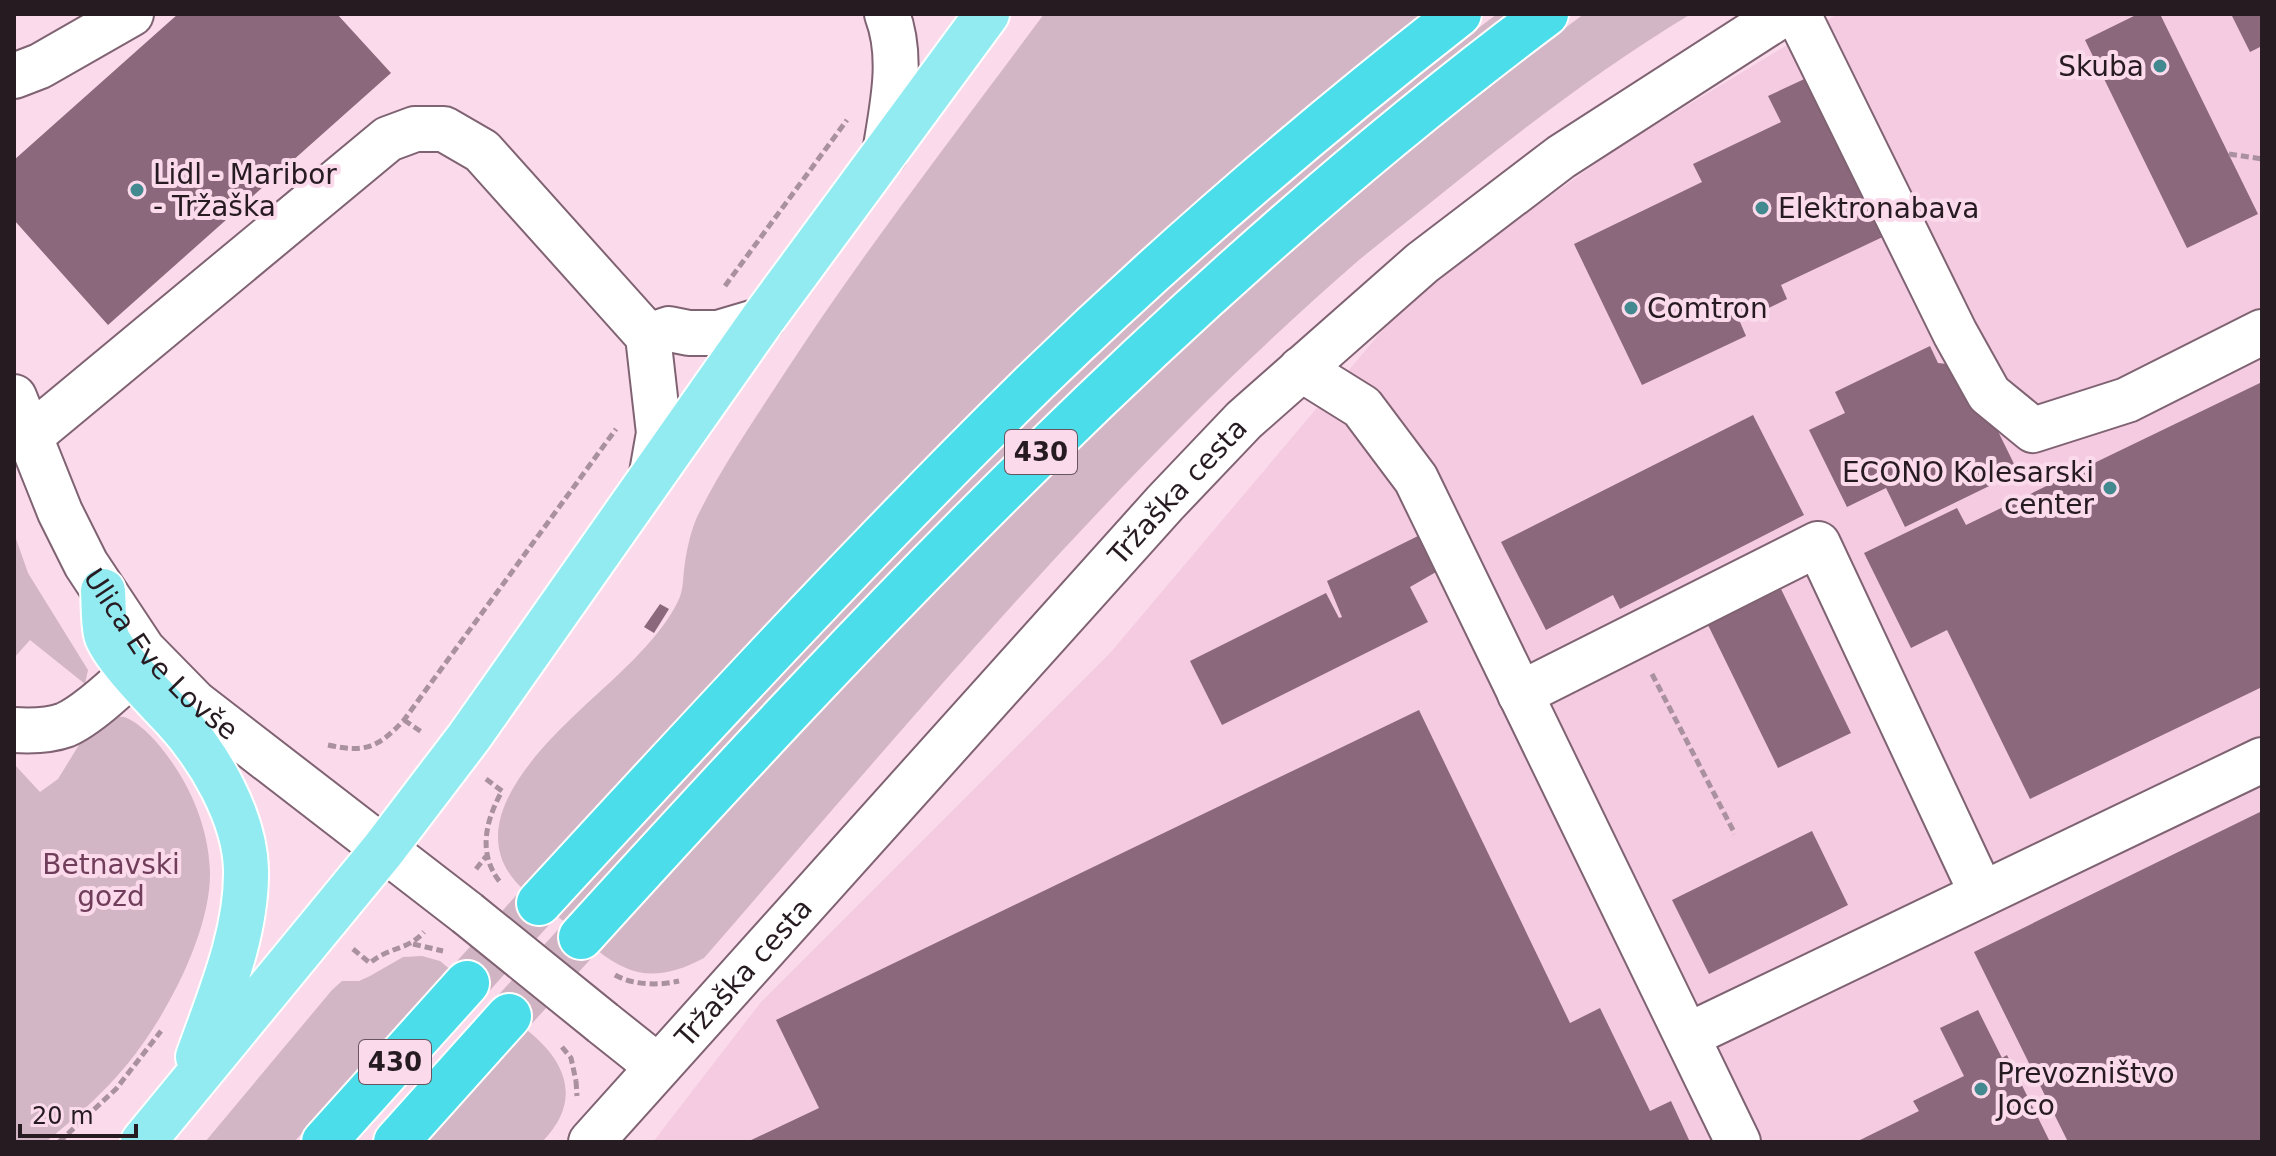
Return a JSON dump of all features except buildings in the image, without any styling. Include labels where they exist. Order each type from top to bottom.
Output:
[{"type":"highway","name":"430","points":[[520,894],[791,632],[1036,381],[1220,211],[1358,94],[1459,14]]},
{"type":"highway","name":"430","points":[[581,937],[815,683],[985,507],[1113,382],[1343,175],[1546,14]]},
{"type":"highway","name":"430","points":[[324,1142],[467,983]]},
{"type":"highway","name":"430","points":[[396,1142],[509,1016]]},
{"type":"main road","points":[[143,1142],[383,850],[469,737],[652,473],[987,14]]},
{"type":"main road","points":[[103,591],[106,636],[132,673],[189,735],[213,768],[234,818],[244,854],[246,871],[240,926],[227,976],[187,1088]]},
{"type":"street","points":[[14,76],[40,66],[131,14]]},
{"type":"street","points":[[885,153],[896,64],[887,14]]},
{"type":"street","name":"Tržaška cesta","points":[[591,1142],[1165,503],[1244,420],[1422,263],[1561,157],[1783,14]]},
{"type":"street","points":[[1798,14],[1955,333],[1989,394],[2033,430],[2127,400],[2262,332]]},
{"type":"street","points":[[22,417],[388,139],[415,129],[444,129],[482,151],[648,336],[659,433],[652,473]]},
{"type":"street","points":[[648,336],[669,329],[718,333],[762,320]]},
{"type":"street","points":[[1301,369],[1362,407],[1416,479],[1738,1142]]},
{"type":"street","name":"Ulica Eve Lovše","points":[[22,417],[60,512],[103,591],[143,650],[195,703],[383,850]]},
{"type":"street","points":[[1520,694],[1818,544],[1982,894]]},
{"type":"street","points":[[14,730],[36,731],[66,724],[132,673]]},
{"type":"street","points":[[1687,1036],[2262,760]]},
{"type":"street","name":"Tržaška cesta","points":[[383,850],[467,913],[657,1066]]},
{"type":"path","points":[[719,293],[849,118]]},
{"type":"path","points":[[2229,154],[2262,159]]},
{"type":"path","points":[[328,745],[351,750],[372,747],[389,736],[404,720],[622,421]]},
{"type":"path","points":[[1633,638],[1735,834]]},
{"type":"path","points":[[502,791],[490,813],[485,832],[488,854],[496,877],[520,894]]},
{"type":"path","points":[[370,963],[384,951],[413,944]]},
{"type":"path","points":[[59,1142],[116,1089],[167,1023]]},
{"type":"shaded area","points":[[1838,14],[2262,14],[2262,1142],[653,1142],[761,1002],[1111,652],[1413,294],[1619,147]]},
{"type":"green space","points":[[1044,14],[1426,14],[526,892],[504,863],[498,833],[506,802],[547,743],[638,655],[668,618],[681,592],[687,550],[695,523],[737,446],[845,284]]},
{"type":"green space","points":[[1497,14],[1516,14],[567,924],[557,916],[814,640],[972,478],[1097,356],[1292,179],[1427,67]]},
{"type":"green space","points":[[1584,14],[1691,14],[1596,76],[1505,144],[1359,260],[1270,340],[1184,423],[1020,597],[704,958],[675,970],[649,974],[623,967],[597,950],[947,578],[1191,340],[1318,226],[1449,118]]},
{"type":"green space","points":[[14,533],[28,573],[88,670],[85,684],[30,640],[14,658]]},
{"type":"green space","name":"Betnavski gozd","points":[[106,716],[124,717],[140,726],[162,749],[185,784],[201,820],[207,846],[210,872],[208,897],[202,924],[180,980],[134,1056],[101,1093],[46,1142],[14,1142],[14,764],[40,792],[58,779],[93,722]]},
{"type":"green space","points":[[422,956],[440,961],[451,970],[294,1142],[205,1142],[342,981],[359,981],[403,957]]},
{"type":"green space","points":[[524,1028],[551,1054],[564,1082],[566,1096],[563,1111],[542,1142],[422,1142]]},
{"type":"tunnel","points":[[467,983],[539,903]]},
{"type":"tunnel","points":[[509,1016],[581,937]]},
{"type":"place","name":"Skuba","points":[[2160,66]]},
{"type":"place","name":"Lidl - Maribor - Tržaška","points":[[137,190]]},
{"type":"place","name":"Elektronabava","points":[[1762,208]]},
{"type":"place","name":"Comtron","points":[[1631,308]]},
{"type":"place","name":"ECONO Kolesarski center","points":[[2110,488]]},
{"type":"place","name":"Prevozništvo Joco","points":[[1981,1089]]}]
